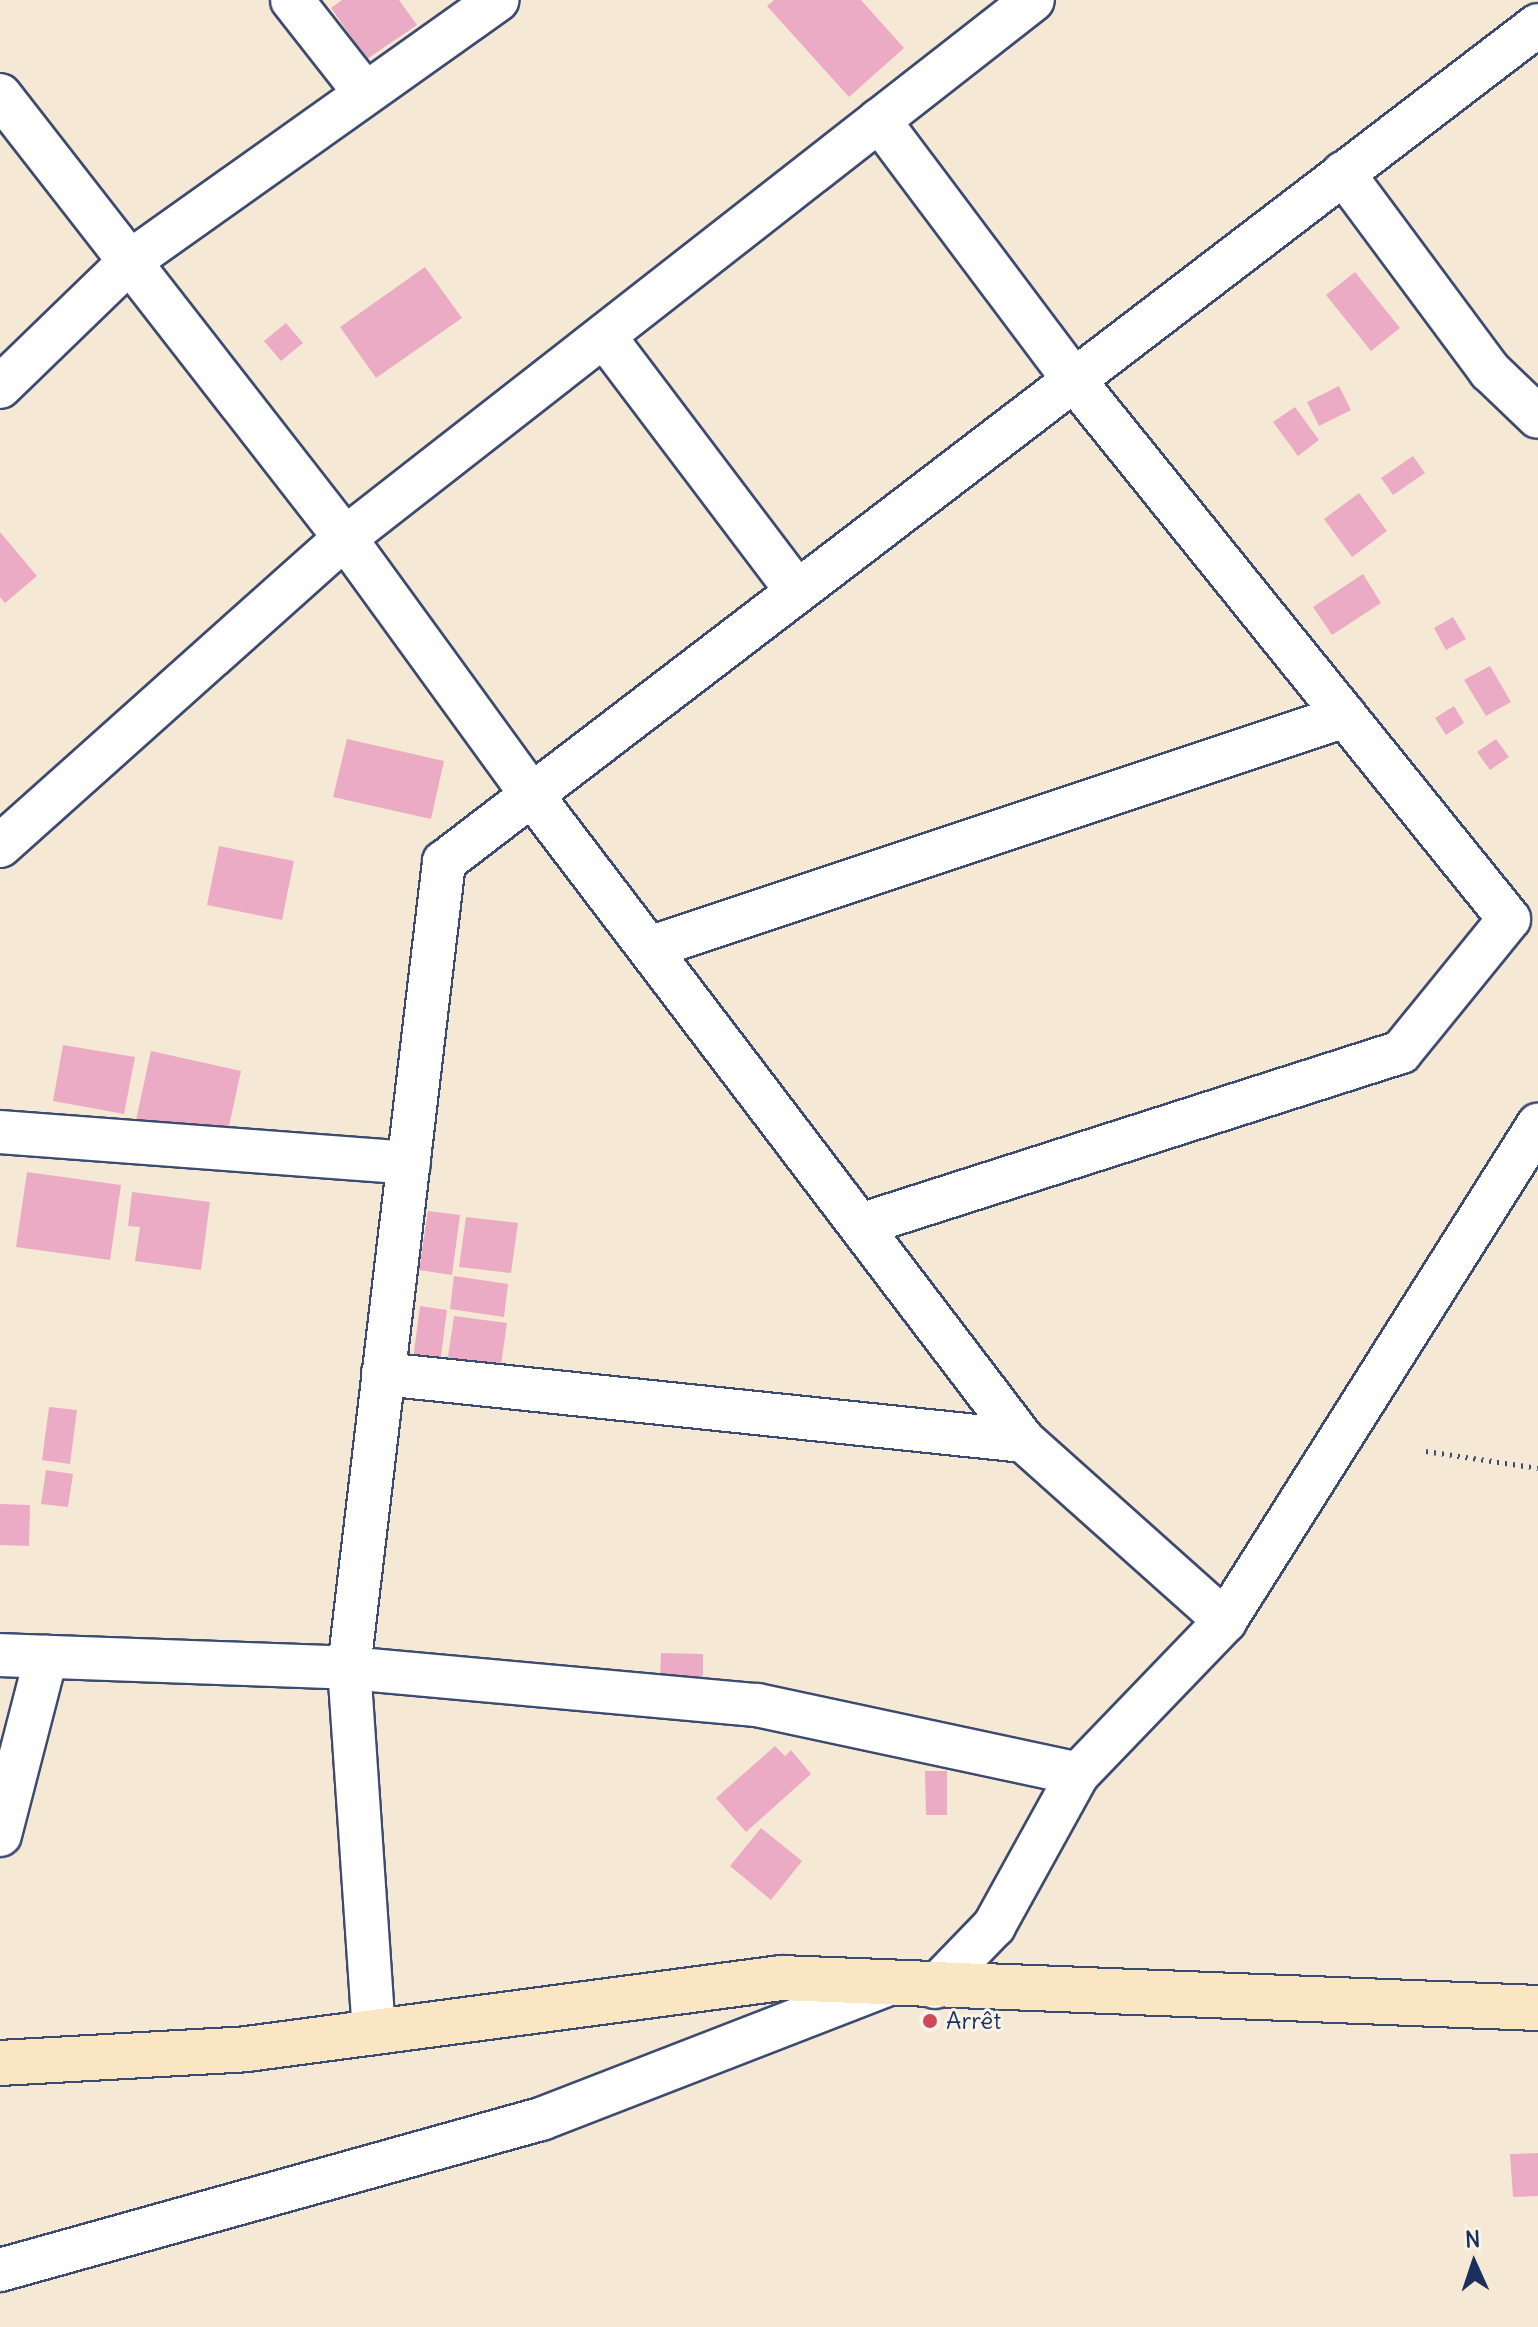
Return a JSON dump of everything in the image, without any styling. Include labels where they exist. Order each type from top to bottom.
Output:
[{"type":"street","points":[[292,0],[365,93]]},
{"type":"street","points":[[0,387],[129,262],[497,0]]},
{"type":"street","points":[[0,846],[345,538],[1033,0]]},
{"type":"street","points":[[374,2033],[349,1668],[444,862],[1538,25]]},
{"type":"street","points":[[0,95],[345,538],[532,795],[1024,1441],[1225,1621]]},
{"type":"street","points":[[860,1225],[1401,1052],[1509,919],[1074,380],[879,120]]},
{"type":"street","points":[[1343,173],[1490,371],[1538,417]]},
{"type":"street","points":[[604,336],[797,591]]},
{"type":"street","points":[[649,948],[1345,716]]},
{"type":"street","points":[[935,1987],[994,1926],[1078,1774],[1225,1621],[1538,1125]]},
{"type":"street","points":[[0,1132],[409,1163]]},
{"type":"street","points":[[383,1374],[1024,1441]]},
{"type":"street","points":[[0,1655],[349,1668],[757,1705],[1078,1774]]},
{"type":"street","points":[[0,1835],[46,1657]]},
{"type":"street","points":[[0,2063],[247,2049],[781,1978],[935,1987],[1538,2008]]},
{"type":"street","points":[[0,2270],[541,2119],[887,1985]]},
{"type":"path","points":[[1426,1451],[1538,1468]]},
{"type":"building","points":[[342,0],[399,0],[417,25],[367,59],[331,8]]},
{"type":"building","points":[[774,0],[861,0],[904,48],[849,97],[767,6]]},
{"type":"building","points":[[425,267],[462,318],[376,378],[340,327]]},
{"type":"building","points":[[1355,272],[1400,328],[1371,351],[1326,295]]},
{"type":"building","points":[[286,323],[303,343],[281,361],[264,341]]},
{"type":"building","points":[[1339,386],[1351,410],[1319,426],[1307,402]]},
{"type":"building","points":[[1295,407],[1319,440],[1298,456],[1273,422]]},
{"type":"building","points":[[1413,456],[1425,473],[1393,495],[1381,478]]},
{"type":"building","points":[[1359,493],[1387,531],[1352,557],[1324,519]]},
{"type":"building","points":[[0,532],[37,576],[5,603],[0,597]]},
{"type":"building","points":[[1363,574],[1381,603],[1332,635],[1313,607]]},
{"type":"building","points":[[1453,617],[1466,639],[1446,650],[1434,628]]},
{"type":"building","points":[[1490,666],[1511,702],[1486,716],[1464,680]]},
{"type":"building","points":[[1454,706],[1464,723],[1446,735],[1435,718]]},
{"type":"building","points":[[347,739],[444,761],[431,819],[333,797]]},
{"type":"building","points":[[1496,739],[1509,757],[1490,770],[1477,752]]},
{"type":"building","points":[[219,846],[294,861],[282,920],[207,905]]},
{"type":"building","points":[[63,1045],[135,1057],[124,1114],[53,1101]]},
{"type":"building","points":[[151,1051],[241,1071],[226,1140],[136,1120]]},
{"type":"building","points":[[27,1172],[121,1185],[110,1260],[16,1247]]},
{"type":"building","points":[[132,1192],[210,1202],[201,1270],[135,1261],[140,1227],[128,1226]]},
{"type":"building","points":[[428,1211],[460,1215],[452,1275],[419,1270]]},
{"type":"building","points":[[466,1217],[518,1223],[511,1273],[459,1267]]},
{"type":"building","points":[[454,1276],[508,1284],[504,1317],[450,1309]]},
{"type":"building","points":[[420,1306],[447,1310],[440,1364],[413,1360]]},
{"type":"building","points":[[454,1316],[507,1323],[500,1372],[447,1364]]},
{"type":"building","points":[[49,1407],[77,1410],[70,1464],[42,1460]]},
{"type":"building","points":[[46,1470],[73,1474],[68,1507],[41,1504]]},
{"type":"building","points":[[0,1504],[30,1505],[29,1546],[0,1545]]},
{"type":"building","points":[[661,1653],[703,1654],[703,1679],[660,1678]]},
{"type":"building","points":[[775,1746],[785,1756],[791,1750],[811,1774],[746,1832],[716,1798]]},
{"type":"building","points":[[925,1771],[947,1771],[947,1815],[926,1815]]},
{"type":"building","points":[[761,1828],[802,1861],[771,1900],[730,1866]]},
{"type":"building","points":[[1538,2153],[1538,2196],[1513,2197],[1510,2154]]},
{"type":"place","name":"Arrêt","points":[[930,2021]]}]
